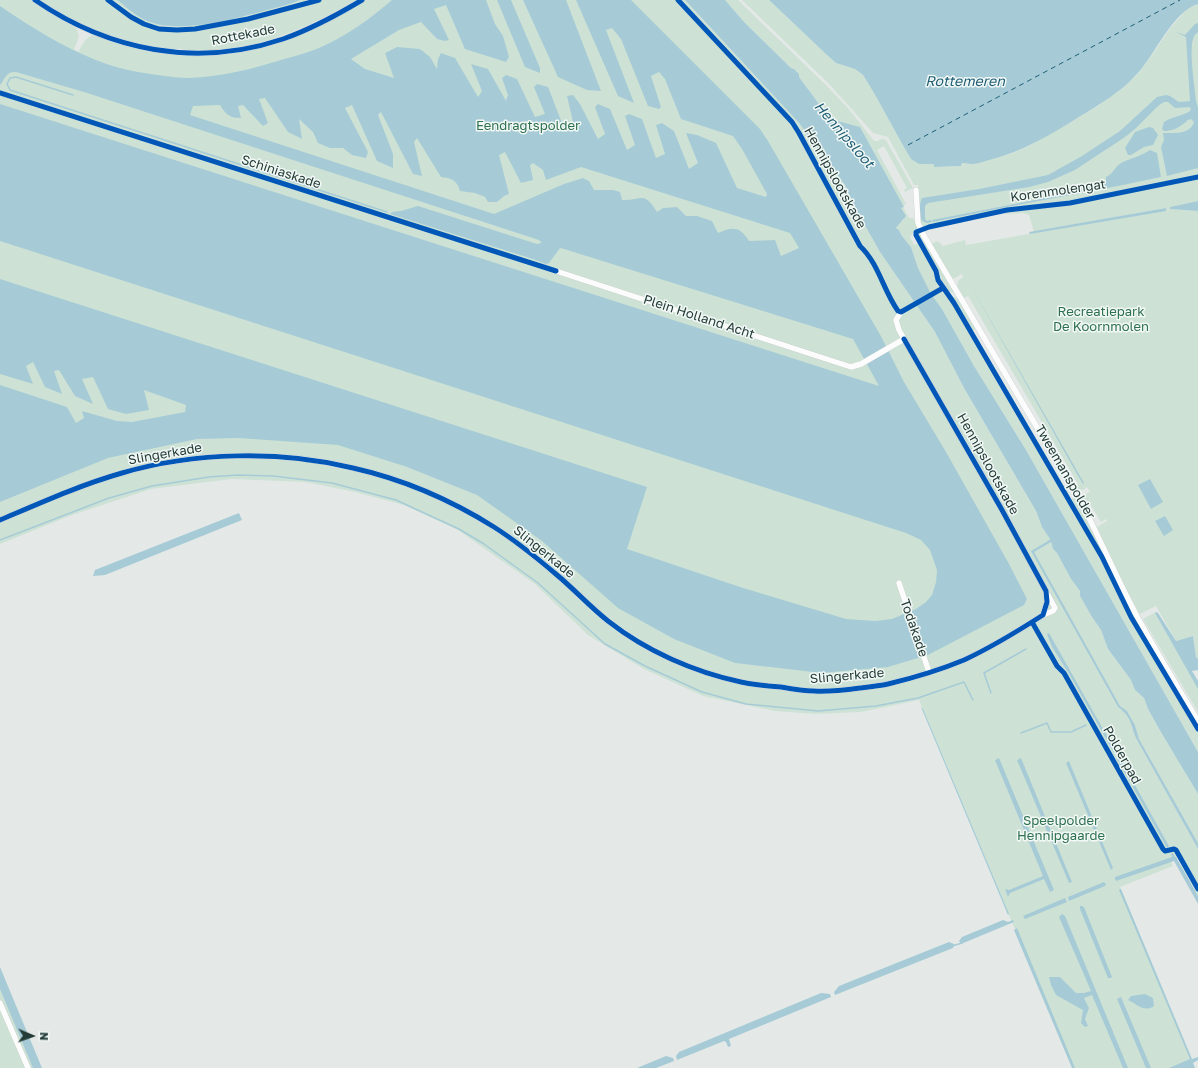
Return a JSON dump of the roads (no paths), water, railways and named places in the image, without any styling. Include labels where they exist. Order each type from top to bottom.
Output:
[{"type":"street","name":"Rottekade","points":[[35,0],[85,29],[112,40],[162,51],[204,53],[249,48],[283,38],[328,19],[362,0]]},
{"type":"street","name":"Tweemanspolder","points":[[916,190],[918,223],[924,236],[1077,495],[1137,617],[1198,721]]},
{"type":"street","name":"Plein Holland Acht","points":[[556,271],[851,367],[861,364],[904,339]]},
{"type":"street","name":"Hennipslootskade","points":[[901,312],[896,320],[904,339],[1002,510],[1046,592],[1047,602],[1042,615]]},
{"type":"street","name":"Slingerkade","points":[[0,520],[70,491],[122,473],[197,458],[246,456],[287,458],[325,462],[351,467],[377,474],[420,489],[469,512],[496,528],[560,578],[608,620],[649,648],[694,669],[742,682],[813,691],[843,690],[885,685],[952,664],[975,654],[1042,615],[1053,612],[1055,608],[1046,592]]},
{"type":"street","name":"Todakade","points":[[899,583],[929,672]]},
{"type":"street","points":[[0,1003],[28,1068]]},
{"type":"water","points":[[117,0],[300,0],[258,13],[228,20],[196,25],[166,26],[153,23],[138,16]]},
{"type":"water","points":[[392,0],[486,0],[495,24],[503,36],[509,57],[506,62],[465,49],[446,5],[434,9],[449,40],[445,41],[437,39],[421,22],[399,30],[351,59],[365,69],[394,78],[385,53],[397,47],[420,49],[430,57],[437,69],[438,59],[441,53],[455,58],[478,97],[482,91],[471,64],[488,69],[506,101],[508,95],[502,78],[506,75],[517,79],[535,117],[545,114],[534,87],[537,84],[548,87],[564,128],[574,126],[567,96],[573,95],[580,104],[598,139],[605,134],[595,107],[598,104],[610,109],[627,150],[635,145],[625,116],[629,114],[642,119],[656,158],[665,154],[656,125],[662,123],[674,131],[689,169],[698,163],[686,133],[697,135],[716,143],[737,188],[766,197],[767,194],[733,136],[681,119],[665,79],[659,72],[651,76],[661,107],[659,109],[648,106],[621,39],[612,28],[606,30],[634,103],[618,96],[576,0],[631,0],[760,129],[768,141],[882,338],[904,382],[946,452],[1009,564],[1027,599],[1024,605],[928,655],[888,667],[822,673],[735,663],[674,639],[618,608],[542,541],[477,495],[407,467],[338,445],[239,438],[197,439],[108,458],[0,502],[0,385],[67,407],[76,423],[84,418],[82,411],[117,421],[132,422],[185,412],[186,405],[144,390],[149,410],[126,414],[108,409],[93,377],[82,379],[93,404],[75,396],[59,370],[54,371],[62,394],[45,387],[33,362],[26,366],[33,384],[0,374],[0,279],[647,487],[627,549],[740,587],[846,619],[875,621],[892,619],[916,609],[926,602],[932,595],[936,582],[937,570],[930,550],[921,540],[906,533],[0,241],[0,104],[879,386],[853,339],[564,249],[560,248],[549,263],[546,264],[390,214],[392,212],[418,206],[537,244],[541,243],[539,240],[84,92],[16,72],[8,74],[0,85],[0,6],[58,42],[89,57],[120,68],[142,73],[189,78],[236,72],[314,50],[329,44],[348,33]],"holes":[[[265,98],[288,132],[302,139],[299,119],[313,132],[318,143],[330,148],[343,148],[352,155],[366,158],[368,152],[345,108],[352,105],[377,161],[393,168],[393,154],[378,115],[381,112],[413,174],[422,176],[414,142],[417,138],[441,177],[453,180],[457,184],[460,191],[475,193],[485,197],[488,202],[497,202],[509,194],[499,155],[505,152],[521,183],[533,180],[530,165],[533,163],[543,170],[546,180],[581,167],[790,233],[799,248],[781,256],[775,240],[749,241],[743,233],[736,229],[728,229],[718,233],[712,221],[697,216],[686,216],[677,207],[663,208],[657,212],[649,201],[645,199],[622,200],[620,192],[613,190],[594,190],[589,181],[583,178],[564,184],[494,214],[190,115],[193,106],[220,105],[229,115],[241,118],[238,106],[243,105],[263,126],[268,123],[259,99]]]},
{"type":"water","points":[[497,0],[511,0],[540,68],[540,73],[525,67]]},
{"type":"water","points":[[523,0],[566,0],[601,91],[587,90],[558,77]]},
{"type":"water","name":"Hennipsloot","points":[[685,0],[725,0],[745,23],[799,74],[799,77],[822,108],[827,118],[860,127],[904,207],[901,208],[906,216],[896,228],[911,247],[918,268],[931,294],[942,309],[974,366],[1026,450],[1198,752],[1198,794],[1162,734],[1148,709],[1144,698],[1135,690],[1131,680],[1108,649],[1101,630],[1080,596],[1080,591],[1071,579],[1057,553],[1053,549],[1051,542],[1034,552],[1120,706],[1127,711],[1135,725],[1139,739],[1198,843],[1198,849],[1137,740],[1129,719],[1118,707],[1031,551],[1050,539],[1042,527],[1036,511],[964,388],[935,332],[880,252],[854,206],[845,185],[799,123]]},
{"type":"water","name":"Rottemeren","points":[[769,0],[1198,0],[1198,4],[1189,8],[1172,24],[1144,66],[1131,81],[1110,98],[1094,108],[1024,148],[1001,157],[971,164],[962,163],[961,166],[934,167],[934,164],[919,164],[911,159],[863,75],[855,69],[836,63]]},
{"type":"water","points":[[1198,23],[1198,32],[1194,36],[1192,42],[1192,58],[1193,78],[1198,108],[1198,168],[1167,176],[1161,147],[1164,140],[1163,133],[1177,133],[1185,131],[1192,126],[1194,122],[1189,119],[1181,126],[1172,130],[1164,131],[1162,129],[1164,122],[1171,118],[1185,114],[1191,110],[1190,107],[1175,108],[1168,102],[1164,102],[1125,137],[1075,170],[1048,182],[1029,187],[928,203],[925,206],[925,217],[926,221],[931,220],[932,222],[927,223],[922,221],[920,216],[920,203],[922,198],[979,189],[1048,175],[1082,156],[1120,131],[1157,97],[1166,95],[1179,102],[1190,101],[1186,37],[1176,32],[1185,35],[1195,24]]},
{"type":"water","points":[[1149,127],[1153,128],[1158,135],[1153,145],[1144,147],[1131,155],[1128,155],[1125,148],[1135,132]]},
{"type":"water","points":[[1150,150],[1157,153],[1161,177],[933,222],[932,220],[1030,201],[1103,184],[1106,183],[1106,177],[1111,174],[1120,163]]},
{"type":"water","points":[[1198,201],[1198,211],[1170,209],[1170,207]]},
{"type":"water","points":[[1166,208],[1166,211],[1030,234],[1029,232]]},
{"type":"water","points":[[967,279],[1084,483],[1083,484],[1073,467]]},
{"type":"water","points":[[1150,479],[1163,502],[1151,509],[1138,485]]},
{"type":"water","points":[[239,513],[242,520],[105,575],[93,576],[95,570]]},
{"type":"water","points":[[1165,516],[1173,530],[1164,536],[1155,521]]},
{"type":"water","points":[[1156,612],[1176,641],[1193,636],[1196,657],[1198,659],[1198,670],[1192,671],[1198,681],[1198,689],[1155,613]]},
{"type":"water","points":[[1049,633],[1116,752],[1114,753],[1052,647],[1047,634]]},
{"type":"water","points":[[921,707],[1009,914],[1008,915]]},
{"type":"water","points":[[999,758],[1054,890],[1050,892],[1044,879],[1010,893],[1008,897],[1005,889],[1009,890],[1043,876],[995,760]]},
{"type":"water","points":[[1021,758],[1072,882],[1069,883],[1017,760]]},
{"type":"water","points":[[1120,758],[1169,846],[1167,848],[1117,759]]},
{"type":"water","points":[[1069,761],[1113,868],[1111,870],[1066,763]]},
{"type":"water","points":[[1173,853],[1198,896],[1198,904],[1174,861],[1116,881],[1115,879],[1115,877],[1172,857],[1171,854]]},
{"type":"water","points":[[1104,882],[1106,884],[1105,886],[1069,901],[1068,897]]},
{"type":"water","points":[[1120,889],[1192,1059],[1198,1057],[1198,1060],[1193,1063],[1195,1068],[1169,1068],[1190,1059],[1119,890]]},
{"type":"water","points":[[1065,898],[1067,902],[1025,919],[1023,916]]},
{"type":"water","points":[[1080,906],[1084,907],[1112,977],[1111,978],[1108,978]]},
{"type":"water","points":[[1062,914],[1065,916],[1128,1068],[1123,1068],[1092,995],[1084,998],[1089,1008],[1085,1019],[1088,1026],[1085,1027],[1081,1023],[1083,1010],[1056,995],[1051,985],[1049,977],[1060,977],[1076,993],[1091,991],[1059,917]]},
{"type":"water","points":[[1003,920],[1008,922],[1013,920],[1014,922],[961,944],[959,941],[962,937]]},
{"type":"water","points":[[1017,928],[1075,1068],[1072,1068],[1014,930]]},
{"type":"water","points":[[949,942],[954,944],[953,948],[835,995],[834,992],[839,986]]},
{"type":"water","points":[[0,967],[42,1068],[33,1068],[0,989]]},
{"type":"water","points":[[821,993],[830,994],[831,997],[729,1039],[731,1046],[728,1047],[724,1041],[677,1060],[676,1056],[679,1052]]},
{"type":"water","points":[[1145,994],[1153,998],[1154,1006],[1147,1009],[1128,1000],[1131,996]]},
{"type":"water","points":[[1121,997],[1151,1068],[1146,1068],[1117,999]]},
{"type":"water","points":[[666,1056],[673,1058],[674,1061],[656,1068],[637,1068]]},
{"type":"waterway","points":[[73,95],[16,77],[10,78],[7,84],[10,90],[387,212]]},
{"type":"waterway","points":[[0,540],[109,498],[152,486],[209,477],[238,475],[273,476],[332,483],[396,500],[459,529],[484,544],[538,583],[605,644],[645,666],[702,692],[746,704],[818,711],[876,706],[918,698],[964,682],[973,700]]},
{"type":"waterway","points":[[991,693],[984,673],[1026,649]]},
{"type":"waterway","points":[[1021,733],[1047,723],[1051,732],[1071,732],[1086,725]]},
{"type":"waterway","points":[[952,946],[962,943]]},
{"type":"park label","name":"Eendragtspolder","points":[[528,126]]},
{"type":"park label","name":"Recreatiepark De Koornmolen","points":[[1101,320]]},
{"type":"park label","name":"Speelpolder Hennipgaarde","points":[[1061,828]]}]
